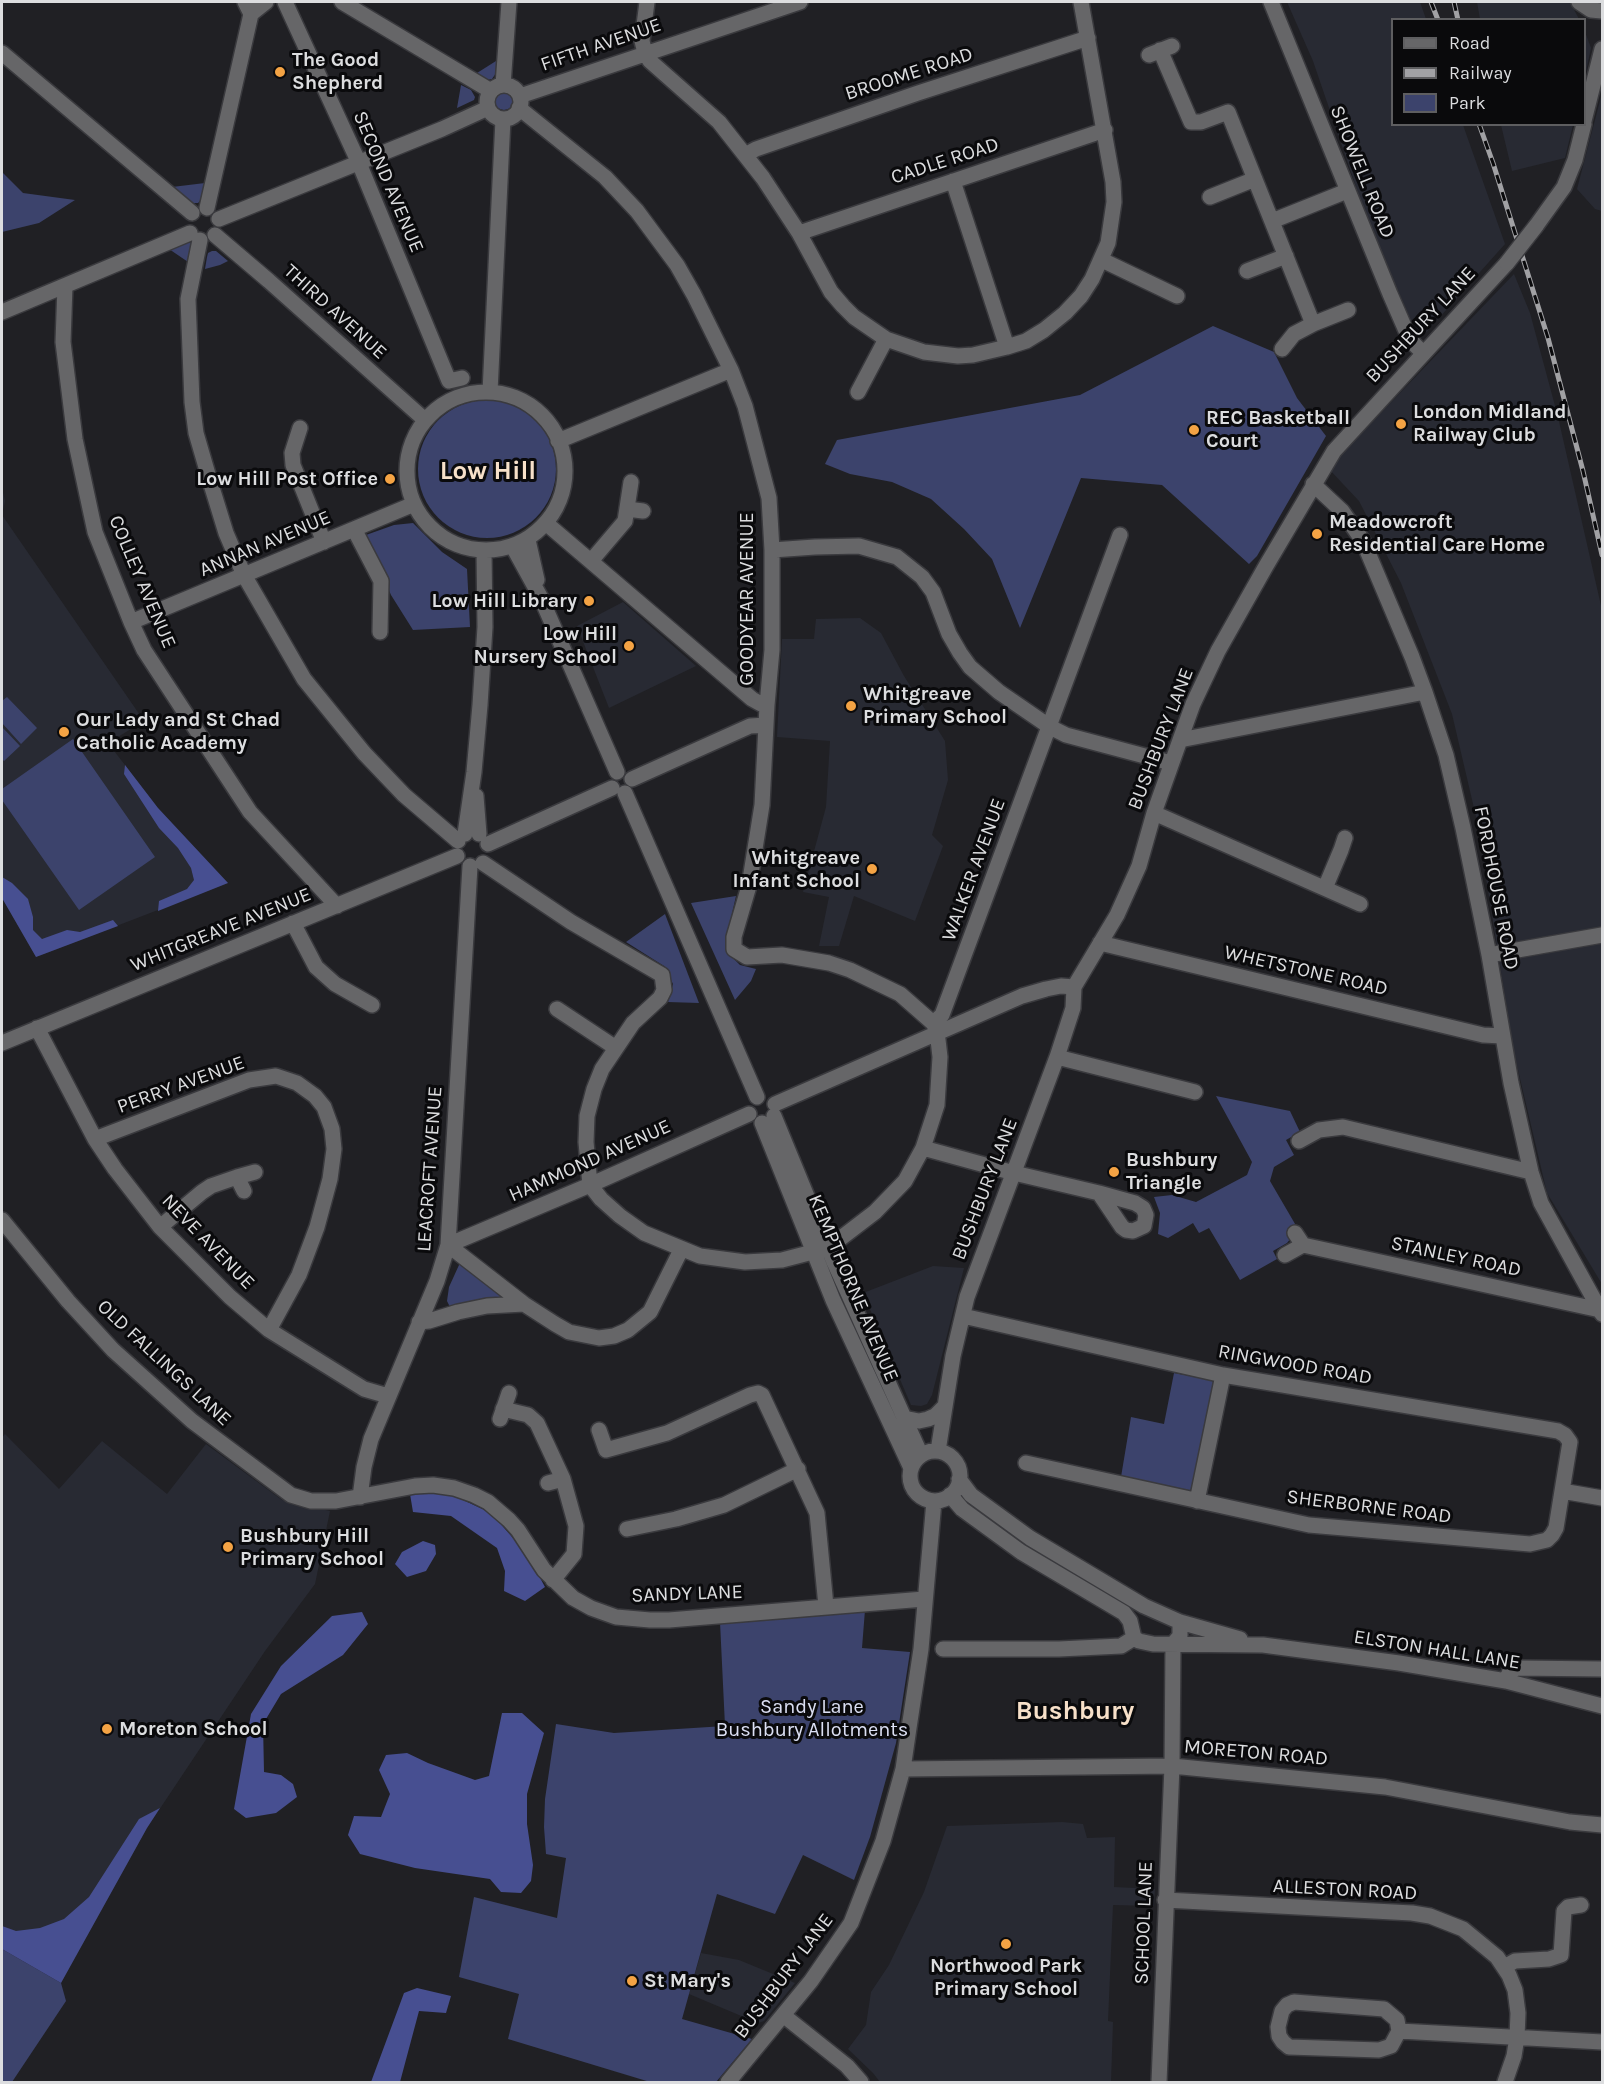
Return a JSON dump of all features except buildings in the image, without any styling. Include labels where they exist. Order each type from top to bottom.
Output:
[{"type":"street","points":[[266,2],[248,8],[200,210],[187,222],[195,236],[188,299],[192,402],[196,434],[226,533],[244,575],[271,624],[312,688],[364,753],[404,795],[469,842]]},
{"type":"street","points":[[274,2],[279,2]]},
{"type":"street","name":"SECOND AVENUE","points":[[285,2],[359,163],[449,382]]},
{"type":"street","points":[[342,2],[497,88],[513,88],[520,102],[513,116],[503,118],[494,115],[488,108],[487,102],[497,88],[508,2]]},
{"type":"street","points":[[647,2],[642,41],[650,61],[719,122],[745,155],[769,186],[799,233],[831,292],[854,316],[886,339],[907,347],[941,355],[973,355],[1007,347],[1044,330],[1065,313],[1092,279],[1102,260],[1108,243],[1114,202],[1113,182],[1081,2]]},
{"type":"street","name":"FIFTH AVENUE","points":[[520,102],[645,53],[800,2]]},
{"type":"street","name":"SHOWELL ROAD","points":[[1271,2],[1407,333],[1423,353]]},
{"type":"street","points":[[1579,2],[1591,10],[1602,11]]},
{"type":"street","name":"BROOME ROAD","points":[[745,155],[918,93],[1088,38]]},
{"type":"street","name":"BUSHBURY LANE","points":[[1586,115],[1602,49]]},
{"type":"street","points":[[1160,50],[1191,122],[1201,122],[1228,112],[1313,324]]},
{"type":"street","points":[[2,53],[200,210],[214,212],[219,219],[219,228],[215,236],[205,240],[195,236],[2,312]]},
{"type":"street","name":"GOODYEAR AVENUE","points":[[520,102],[604,177],[637,211],[677,266],[731,369],[746,406],[767,488],[772,550],[772,650],[767,705],[758,726],[762,805],[749,886],[734,949],[747,957],[782,955],[824,962],[850,970],[900,994],[935,1027]]},
{"type":"street","points":[[219,219],[488,108]]},
{"type":"street","points":[[490,392],[503,118]]},
{"type":"street","name":"BUSHBURY LANE","points":[[938,1451],[953,1356],[963,1316],[985,1249],[1057,1057],[1073,1008],[1074,987],[1117,915],[1139,866],[1154,813],[1193,704],[1218,651],[1334,451],[1507,263],[1564,187],[1575,160],[1583,126]]},
{"type":"street","name":"CADLE ROAD","points":[[799,233],[1105,130]]},
{"type":"street","points":[[1210,197],[1255,179]]},
{"type":"street","points":[[953,181],[1007,347]]},
{"type":"street","points":[[1272,220],[1347,190]]},
{"type":"street","name":"THIRD AVENUE","points":[[215,236],[269,280],[425,420]]},
{"type":"street","points":[[1247,271],[1286,256]]},
{"type":"street","points":[[1102,260],[1177,296]]},
{"type":"street","name":"COLLEY AVENUE","points":[[65,286],[63,342],[75,439],[94,532],[131,622],[144,650],[250,812],[337,906]]},
{"type":"street","points":[[1281,349],[1294,334],[1348,310]]},
{"type":"street","points":[[858,392],[886,339]]},
{"type":"street","points":[[558,441],[731,369]]},
{"type":"street","points":[[490,392],[517,398],[537,410],[552,427],[564,456],[566,480],[560,502],[547,524],[528,540],[513,547],[484,551],[456,545],[445,540],[426,524],[414,504],[408,482],[408,457],[425,420],[452,400],[472,393],[490,392]]},
{"type":"street","points":[[300,428],[291,453],[293,465],[324,542]]},
{"type":"street","points":[[591,561],[635,510],[631,482]]},
{"type":"street","name":"FORDHOUSE ROAD","points":[[1313,484],[1342,511],[1362,541],[1425,692],[1446,755],[1463,828],[1489,955],[1502,1036],[1531,1172],[1540,1203],[1601,1312]]},
{"type":"street","name":"ANNAN AVENUE","points":[[131,622],[414,504]]},
{"type":"street","points":[[547,524],[752,699],[767,705]]},
{"type":"street","points":[[354,529],[381,581],[380,632]]},
{"type":"street","name":"WALKER AVENUE","points":[[935,1027],[942,1015],[1120,535]]},
{"type":"street","points":[[528,540],[541,598]]},
{"type":"street","points":[[772,550],[859,546],[897,557],[922,577],[933,592],[949,634],[970,667],[999,692],[1050,727],[1066,735],[1172,763]]},
{"type":"street","points":[[513,547],[541,598],[617,772],[611,778],[623,787],[757,1096]]},
{"type":"street","points":[[484,551],[484,627],[474,772],[469,842],[462,863],[476,865],[571,922],[658,970],[662,975],[664,990],[660,998],[633,1023],[602,1069],[594,1089],[587,1116],[586,1142],[590,1185],[601,1199],[644,1233],[681,1250],[721,1260],[762,1262],[782,1260],[821,1250],[856,1227],[891,1197],[905,1181],[923,1148],[937,1105],[940,1065],[935,1027]]},
{"type":"street","points":[[1180,740],[1425,692]]},
{"type":"street","points":[[752,699],[758,726]]},
{"type":"street","name":"WHITGREAVE AVENUE","points":[[2,1043],[337,906],[469,842],[623,787],[758,726]]},
{"type":"street","points":[[1154,813],[1360,904]]},
{"type":"street","points":[[1325,888],[1345,838]]},
{"type":"street","name":"LEACROFT AVENUE","points":[[360,1497],[371,1439],[437,1281],[448,1245],[476,865],[488,856],[469,842]]},
{"type":"street","points":[[293,923],[316,968],[334,984],[372,1005]]},
{"type":"street","points":[[1489,955],[1602,935]]},
{"type":"street","name":"WHETSTONE ROAD","points":[[1100,944],[1483,1035],[1502,1036]]},
{"type":"street","points":[[770,1114],[767,1097],[757,1096],[750,1102],[749,1114],[755,1121],[770,1114],[935,1027],[1046,988],[1074,987]]},
{"type":"street","points":[[557,1009],[616,1048]]},
{"type":"street","name":"NEVE AVENUE","points":[[37,1028],[95,1139],[159,1227],[230,1297],[269,1330],[364,1389],[388,1396]]},
{"type":"street","points":[[1057,1057],[1195,1092]]},
{"type":"street","name":"PERRY AVENUE","points":[[95,1139],[249,1080],[276,1076],[297,1083],[315,1096],[324,1107],[332,1129],[334,1149],[330,1179],[317,1227],[299,1275],[269,1330]]},
{"type":"street","name":"HAMMOND AVENUE","points":[[448,1245],[749,1114]]},
{"type":"street","name":"KEMPTHORNE AVENUE","points":[[770,1114],[870,1382],[911,1468]]},
{"type":"street","points":[[1305,1132],[1343,1127],[1531,1172]]},
{"type":"street","points":[[923,1148],[1099,1193]]},
{"type":"street","points":[[159,1227],[202,1191],[255,1172]]},
{"type":"street","points":[[237,1177],[244,1191]]},
{"type":"street","name":"OLD FALLINGS LANE","points":[[2,1220],[68,1301],[106,1342],[166,1399],[218,1442],[291,1495],[322,1502],[360,1497]]},
{"type":"street","name":"STANLEY ROAD","points":[[1285,1255],[1299,1239],[1601,1312]]},
{"type":"street","points":[[448,1245],[524,1304],[569,1332],[599,1338],[614,1336],[638,1324],[650,1312],[681,1250]]},
{"type":"street","name":"KEMPTHORNE AVENUE","points":[[821,1250],[921,1455]]},
{"type":"street","points":[[419,1322],[487,1306],[524,1304]]},
{"type":"street","name":"RINGWOOD ROAD","points":[[963,1316],[1223,1375],[1558,1431],[1570,1442],[1562,1491]]},
{"type":"street","points":[[1197,1501],[1223,1375]]},
{"type":"street","points":[[509,1392],[502,1414],[528,1415],[537,1423],[555,1481],[576,1526],[574,1554],[553,1580]]},
{"type":"street","points":[[599,1430],[606,1450],[667,1433],[758,1393],[764,1398],[817,1513],[826,1606]]},
{"type":"street","points":[[904,1418],[920,1421],[928,1419],[944,1407]]},
{"type":"street","points":[[938,1451],[946,1454],[955,1462],[959,1472],[956,1489],[950,1495],[934,1501],[923,1498],[914,1490],[910,1477],[911,1468],[921,1455],[938,1451]]},
{"type":"street","name":"SHERBORNE ROAD","points":[[1026,1463],[1308,1525],[1530,1545],[1547,1540],[1552,1535],[1556,1528],[1562,1491]]},
{"type":"street","points":[[627,1529],[676,1519],[724,1505],[798,1469]]},
{"type":"street","name":"ELSTON HALL LANE","points":[[959,1479],[971,1495],[1030,1538],[1144,1606],[1180,1622],[1263,1645]]},
{"type":"street","name":"SANDY LANE","points":[[360,1497],[415,1486],[433,1485],[454,1488],[474,1495],[488,1502],[509,1520],[553,1580],[573,1598],[591,1608],[616,1617],[669,1620],[924,1599]]},
{"type":"street","points":[[1562,1491],[1602,1498]]},
{"type":"street","points":[[950,1495],[962,1509],[1021,1552],[1124,1613],[1130,1621],[1134,1638]]},
{"type":"street","name":"BUSHBURY LANE","points":[[728,2082],[811,1981],[851,1923],[883,1841],[903,1769],[921,1649],[934,1501]]},
{"type":"street","points":[[1130,1621],[1144,1606]]},
{"type":"street","name":"SCHOOL LANE","points":[[1159,2082],[1172,1766],[1173,1644],[1180,1636],[1180,1622]]},
{"type":"street","name":"ELSTON HALL LANE","points":[[943,1649],[1059,1649],[1121,1646],[1134,1638],[1146,1643],[1263,1645],[1446,1669],[1506,1681],[1602,1706]]},
{"type":"street","points":[[1506,1681],[1510,1671],[1517,1668],[1602,1670]]},
{"type":"street","name":"MORETON ROAD","points":[[903,1769],[1172,1766],[1385,1786],[1570,1822],[1602,1825]]},
{"type":"street","name":"ALLESTON ROAD","points":[[1165,1900],[1412,1913],[1430,1916],[1463,1929],[1497,1957],[1509,1975],[1515,1990],[1518,2013],[1515,2056],[1505,2082]]},
{"type":"street","points":[[1504,1967],[1515,1961],[1549,1959],[1561,1955],[1564,1911],[1568,1907],[1581,1905]]},
{"type":"street","points":[[1294,2002],[1384,2009],[1397,2020],[1399,2031],[1394,2042],[1385,2049],[1331,2050],[1289,2048],[1279,2036],[1278,2027],[1282,2011],[1294,2002]]},
{"type":"street","points":[[783,2015],[847,2066],[861,2082]]},
{"type":"street","points":[[1399,2031],[1602,2042]]},
{"type":"shaded area","points":[[1287,2],[1420,2],[1426,18],[1391,18],[1391,126],[1463,126],[1505,244],[1421,338],[1409,316],[1367,219],[1313,61]]},
{"type":"shaded area","points":[[1477,2],[1570,2],[1578,18],[1480,18]]},
{"type":"shaded area","points":[[1586,35],[1591,48],[1586,71]]},
{"type":"shaded area","points":[[1602,93],[1602,211],[1595,209],[1577,189]]},
{"type":"shaded area","points":[[1501,126],[1573,126],[1565,158],[1512,171]]},
{"type":"shaded area","points":[[1514,274],[1530,313],[1558,417],[1602,610],[1602,1284],[1547,1193],[1514,1053],[1477,821],[1452,714],[1401,583],[1359,501],[1328,468]]},
{"type":"shaded area","points":[[2,488],[5,501],[2,515]]},
{"type":"shaded area","name":"Our Lady and St Chad Catholic Academy","points":[[2,515],[144,721],[108,743],[158,808],[228,883],[36,957],[2,898]]},
{"type":"shaded area","name":"Low Hill Nursery School","points":[[623,602],[696,666],[609,708],[577,626]]},
{"type":"shaded area","name":"Whitgreave Primary School","points":[[860,618],[881,633],[904,676],[945,741],[948,780],[932,835],[943,846],[915,921],[854,896],[839,946],[819,946],[829,897],[803,892],[826,807],[830,741],[777,737],[782,639],[814,639],[816,619]]},
{"type":"shaded area","points":[[125,765],[158,808],[228,883],[158,911],[159,901],[187,889],[194,880],[191,868],[178,848],[159,828],[124,774]]},
{"type":"shaded area","points":[[2,877],[12,883],[28,899],[33,917],[33,930],[42,939],[67,930],[80,932],[113,920],[118,926],[36,957],[2,898]]},
{"type":"shaded area","points":[[933,1266],[964,1268],[932,1395],[927,1404],[911,1405],[863,1293]]},
{"type":"shaded area","name":"Moreton School","points":[[5,1434],[59,1489],[102,1441],[167,1494],[206,1444],[282,1500],[330,1511],[315,1584],[265,1651],[147,1828],[61,1983],[2,1949],[2,1438]]},
{"type":"shaded area","points":[[448,1493],[491,1513],[527,1554],[545,1587],[525,1601],[504,1591],[505,1571],[497,1548],[451,1516],[413,1512],[410,1494]]},
{"type":"shaded area","points":[[423,1541],[435,1545],[436,1554],[426,1571],[407,1577],[395,1564],[402,1552]]},
{"type":"shaded area","points":[[362,1612],[368,1624],[343,1655],[281,1694],[263,1724],[264,1772],[281,1775],[293,1784],[297,1797],[276,1813],[246,1818],[234,1809],[251,1714],[281,1666],[332,1616]]},
{"type":"shaded area","points":[[502,1713],[522,1713],[544,1733],[527,1794],[527,1824],[533,1865],[531,1881],[521,1893],[501,1892],[490,1879],[415,1868],[360,1854],[348,1835],[354,1816],[381,1817],[390,1794],[379,1770],[386,1755],[407,1753],[475,1780],[489,1776]]},
{"type":"shaded area","points":[[160,1808],[61,1983],[2,1949],[2,1926],[16,1931],[40,1928],[64,1919],[89,1897],[139,1819]]},
{"type":"shaded area","name":"Northwood Park Primary School","points":[[1062,1822],[1083,1824],[1087,1838],[1115,1837],[1114,1887],[1155,1889],[1154,1906],[1113,1905],[1108,2021],[1113,2022],[1111,2082],[880,2082],[848,2049],[866,2025],[871,1992],[889,1965],[924,1892],[947,1826]]},
{"type":"shaded area","points":[[701,1953],[739,1960],[795,1983],[764,2021],[758,2023],[689,1994]]},
{"type":"shaded area","points":[[417,1988],[451,1996],[446,2013],[419,2011],[400,2082],[371,2082],[404,1993]]},
{"type":"green space","points":[[496,61],[496,73],[492,79],[487,80],[477,73]]},
{"type":"green space","points":[[461,85],[471,90],[475,97],[474,100],[457,108]]},
{"type":"green space","points":[[504,90],[511,93],[514,100],[511,107],[504,110],[497,107],[494,100],[497,93]]},
{"type":"green space","points":[[2,172],[23,193],[75,200],[39,223],[2,232]]},
{"type":"green space","points":[[205,183],[202,199],[198,203],[187,201],[172,187]]},
{"type":"green space","points":[[185,242],[193,243],[191,264],[169,249]]},
{"type":"green space","points":[[216,251],[228,261],[205,269],[208,253]]},
{"type":"green space","points":[[1213,326],[1274,352],[1297,398],[1326,436],[1257,556],[1249,564],[1162,485],[1081,478],[1020,628],[992,559],[931,499],[892,482],[850,474],[825,464],[837,440],[1080,395]]},
{"type":"green space","points":[[487,400],[513,405],[536,420],[551,443],[556,469],[551,495],[536,518],[513,533],[487,538],[461,533],[438,518],[423,495],[418,469],[423,443],[438,420],[461,405]]},
{"type":"green space","points":[[413,523],[442,552],[467,569],[470,627],[413,630],[391,595],[366,535],[394,525]]},
{"type":"green space","points":[[7,697],[37,728],[21,744],[2,723],[2,701]]},
{"type":"green space","points":[[2,727],[20,746],[4,761],[2,759]]},
{"type":"green space","points":[[73,739],[155,857],[79,910],[2,800],[2,789]]},
{"type":"green space","points":[[736,896],[727,936],[731,956],[740,965],[756,969],[751,981],[735,1000],[691,903]]},
{"type":"green space","points":[[665,914],[699,1003],[668,1002],[673,984],[664,966],[626,942]]},
{"type":"green space","points":[[1216,1096],[1290,1111],[1300,1132],[1286,1140],[1294,1155],[1274,1167],[1270,1181],[1298,1229],[1287,1243],[1273,1251],[1277,1259],[1240,1280],[1209,1228],[1199,1233],[1193,1223],[1168,1238],[1158,1234],[1160,1213],[1154,1197],[1172,1195],[1196,1202],[1247,1175],[1252,1162]]},
{"type":"green space","points":[[465,1263],[500,1294],[500,1300],[450,1307],[447,1301],[449,1287],[459,1265]]},
{"type":"green space","points":[[1174,1373],[1212,1380],[1216,1390],[1194,1488],[1189,1492],[1121,1477],[1131,1417],[1164,1424]]},
{"type":"green space","name":"Sandy Lane Bushbury Allotments","points":[[865,1610],[862,1648],[910,1652],[896,1743],[870,1837],[854,1880],[803,1855],[775,1914],[717,1894],[682,2019],[752,2039],[716,2082],[650,2082],[508,2039],[519,1994],[459,1977],[474,1897],[557,1918],[566,1858],[546,1854],[544,1827],[545,1799],[556,1724],[614,1733],[725,1726],[720,1622]]},
{"type":"green space","points":[[2,1949],[61,1983],[66,2001],[12,2082],[2,2082]]},
{"type":"railway","points":[[1431,2],[1437,18]]},
{"type":"railway","points":[[1454,2],[1458,18]]},
{"type":"railway","points":[[1480,126],[1548,338],[1583,471],[1602,555]]},
{"type":"place","name":"The Good Shepherd","points":[[280,72]]},
{"type":"place","name":"London Midland Railway Club","points":[[1401,424]]},
{"type":"place","name":"REC Basketball Court","points":[[1194,430]]},
{"type":"place","name":"Low Hill Post Office","points":[[390,479]]},
{"type":"place","name":"Meadowcroft Residential Care Home","points":[[1317,534]]},
{"type":"place","name":"Low Hill Library","points":[[589,601]]},
{"type":"place","name":"Low Hill Nursery School","points":[[629,646]]},
{"type":"place","name":"Whitgreave Primary School","points":[[851,706]]},
{"type":"place","name":"Our Lady and St Chad Catholic Academy","points":[[64,732]]},
{"type":"place","name":"Whitgreave Infant School","points":[[872,869]]},
{"type":"place","name":"Bushbury Triangle","points":[[1114,1172]]},
{"type":"place","name":"Bushbury Hill Primary School","points":[[228,1547]]},
{"type":"place","name":"Moreton School","points":[[107,1729]]},
{"type":"place","name":"Northwood Park Primary School","points":[[1006,1944]]},
{"type":"place","name":"St Mary's","points":[[632,1981]]},
{"type":"district","name":"Low Hill","points":[[488,472]]},
{"type":"district","name":"Bushbury","points":[[1075,1712]]}]
